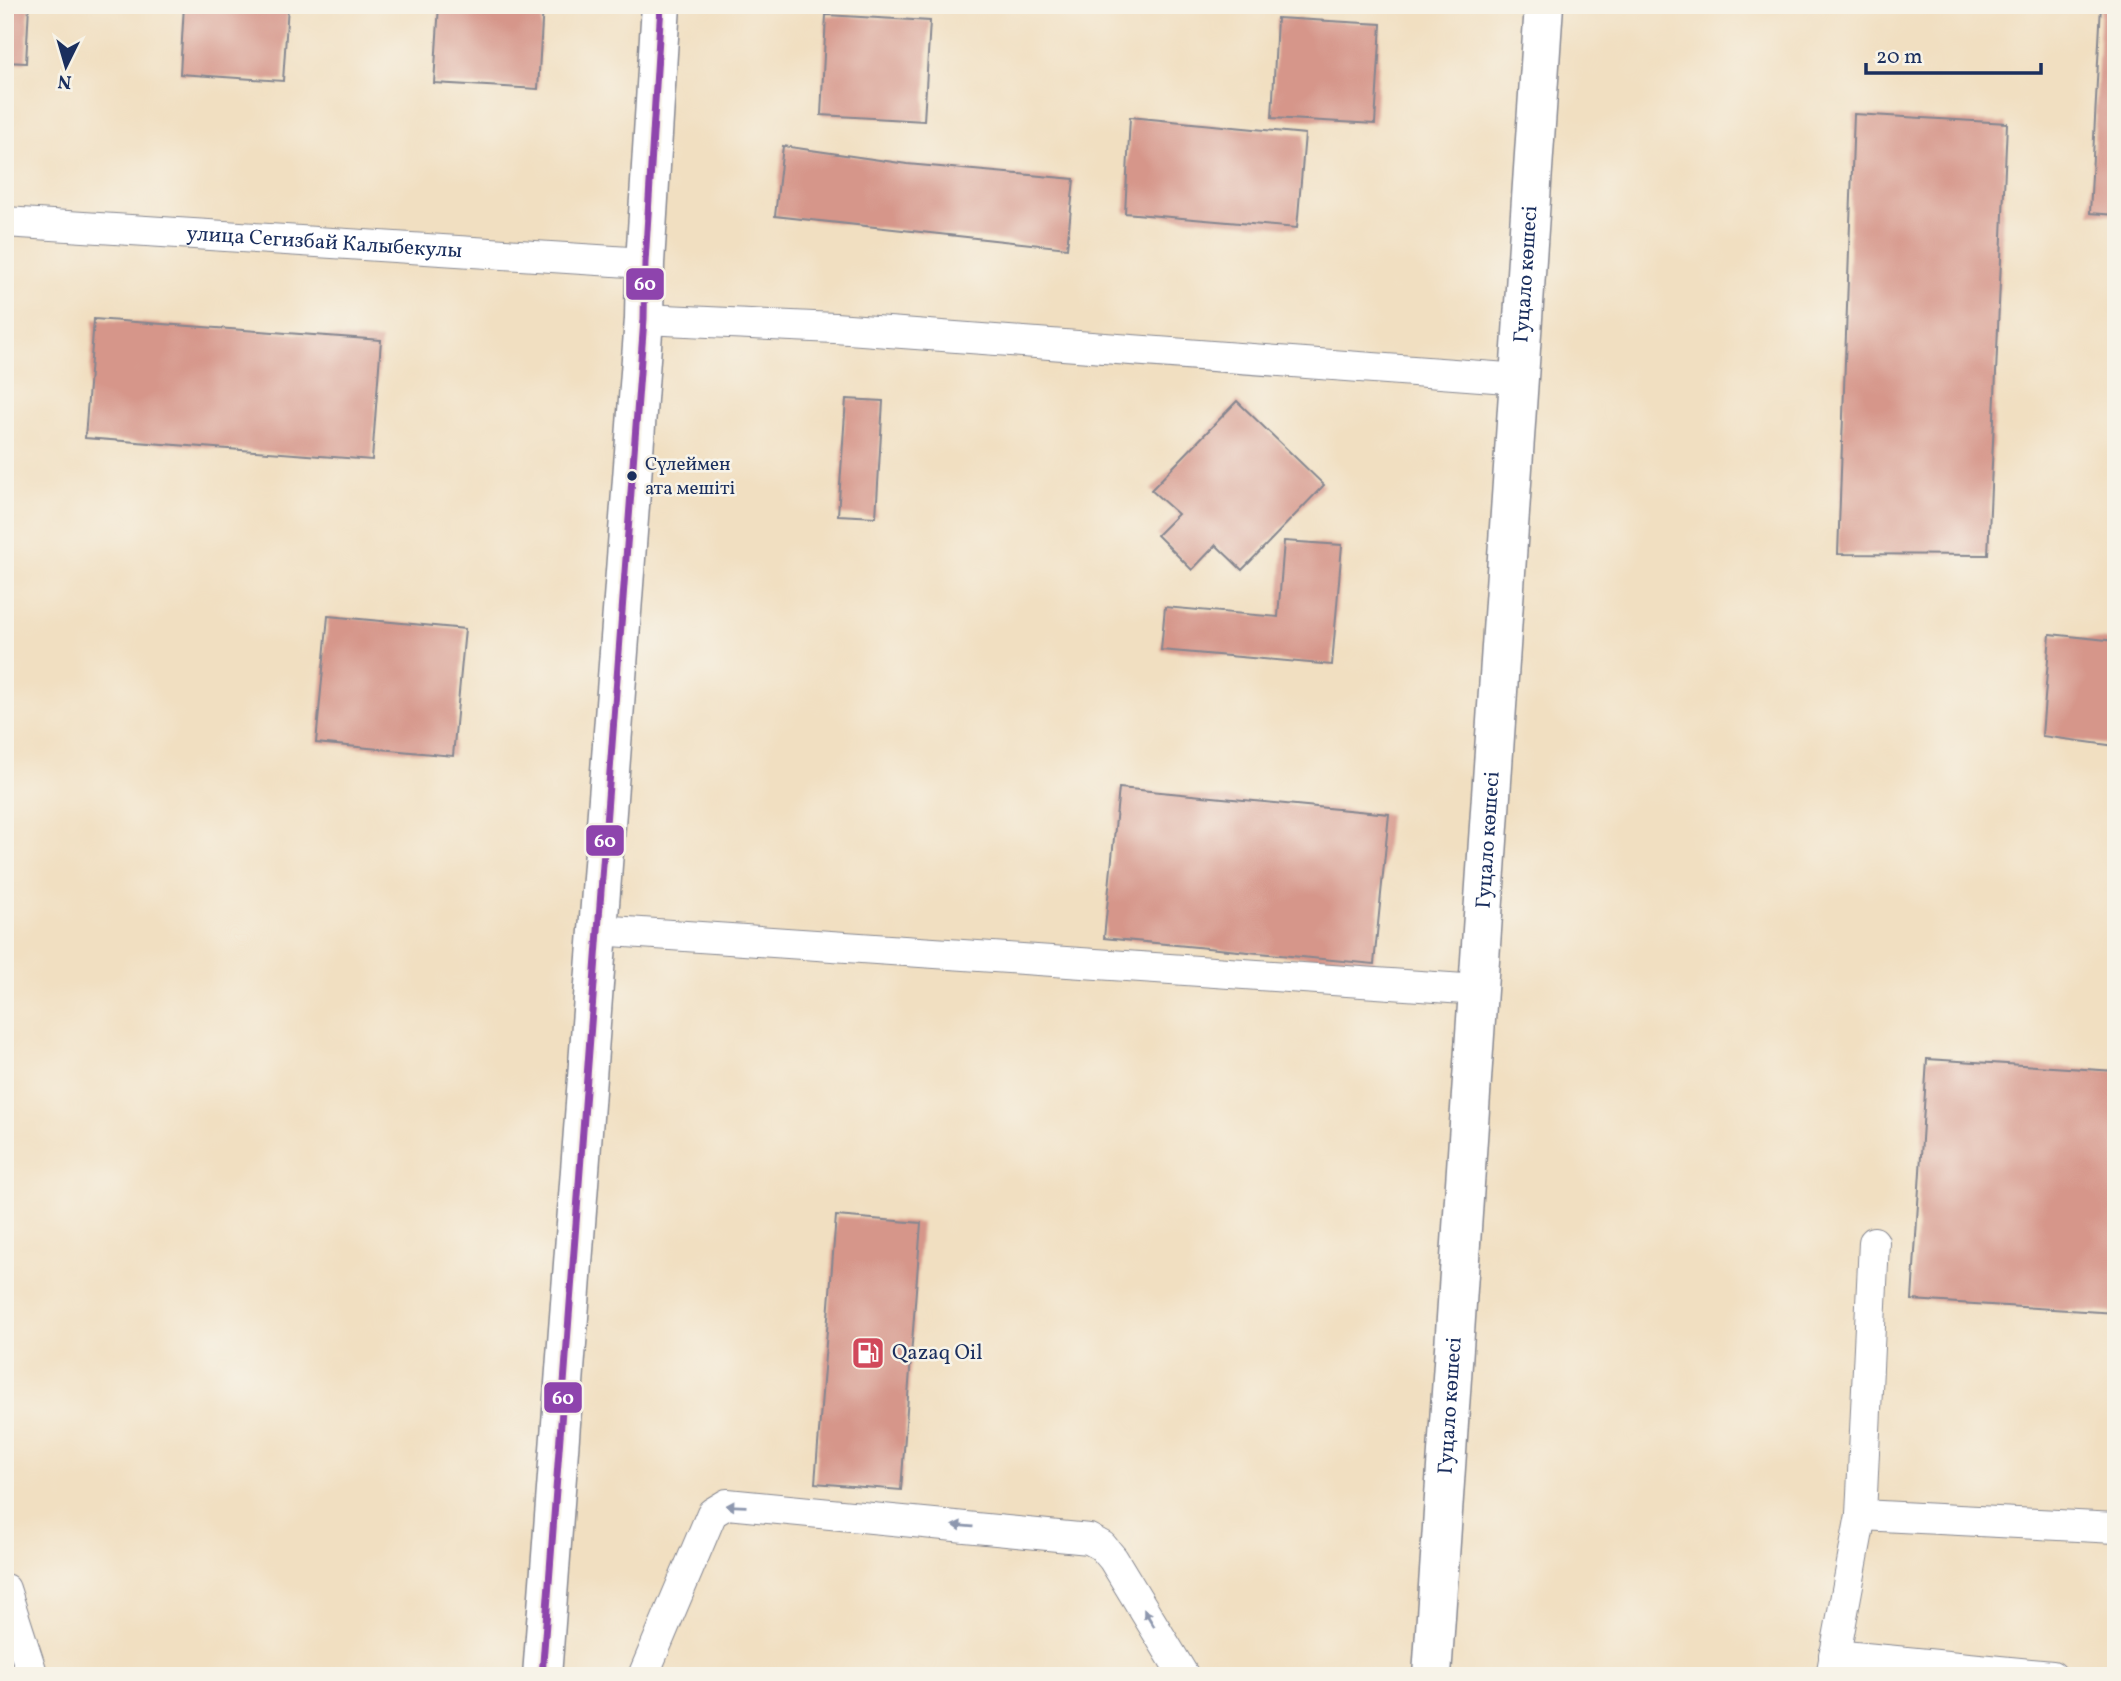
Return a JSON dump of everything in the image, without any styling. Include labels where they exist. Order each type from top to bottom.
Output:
[{"type":"street","points":[[542,1676],[644,319],[661,5]]},
{"type":"street","name":"Гуцало көшесі","points":[[1432,1676],[1544,5]]},
{"type":"lane","name":"улица Сегизбай Калыбекулы","points":[[5,222],[645,263]]},
{"type":"lane","points":[[644,319],[835,328],[1521,379]]},
{"type":"lane","points":[[597,930],[1479,990]]},
{"type":"lane","points":[[1874,1242],[1861,1515],[1833,1666],[2052,1676]]},
{"type":"lane","points":[[643,1676],[712,1513],[727,1504],[1089,1538],[1102,1546],[1113,1559],[1185,1676]]},
{"type":"lane","points":[[1861,1515],[2116,1528]]},
{"type":"lane","points":[[5,1589],[33,1676]]},
{"type":"building","points":[[5,5],[29,5],[26,63],[5,62]]},
{"type":"building","points":[[184,5],[288,5],[283,81],[180,74]]},
{"type":"building","points":[[439,5],[543,5],[538,89],[434,83]]},
{"type":"building","points":[[2101,5],[2116,5],[2116,215],[2090,213]]},
{"type":"building","points":[[826,15],[930,21],[924,121],[821,115]]},
{"type":"building","points":[[1277,18],[1381,24],[1375,124],[1272,118]]},
{"type":"building","points":[[1854,114],[2007,123],[1988,555],[1838,554]]},
{"type":"building","points":[[1130,117],[1305,134],[1297,228],[1125,213]]},
{"type":"building","points":[[783,146],[907,164],[1074,179],[1067,248],[775,216]]},
{"type":"building","points":[[94,319],[381,340],[372,460],[85,438]]},
{"type":"building","points":[[846,399],[883,401],[876,517],[838,515]]},
{"type":"building","points":[[1237,401],[1324,485],[1242,570],[1216,545],[1192,570],[1157,535],[1178,514],[1151,490]]},
{"type":"building","points":[[1284,541],[1342,545],[1332,665],[1161,650],[1165,607],[1278,617]]},
{"type":"building","points":[[328,616],[465,629],[453,756],[316,743]]},
{"type":"building","points":[[2050,634],[2116,641],[2116,746],[2042,736]]},
{"type":"building","points":[[1119,788],[1389,814],[1374,964],[1104,938]]},
{"type":"building","points":[[1927,1059],[2116,1071],[2116,1313],[1912,1300]]},
{"type":"building","name":"Qazaq Oil","points":[[836,1216],[921,1223],[901,1490],[815,1483]]},
{"type":"transit line","name":"60","points":[[542,1676],[644,319],[661,5]]},
{"type":"place","name":"Сүлеймен ата мешіті","points":[[632,476]]},
{"type":"place","name":"Qazaq Oil","points":[[868,1353]]}]
